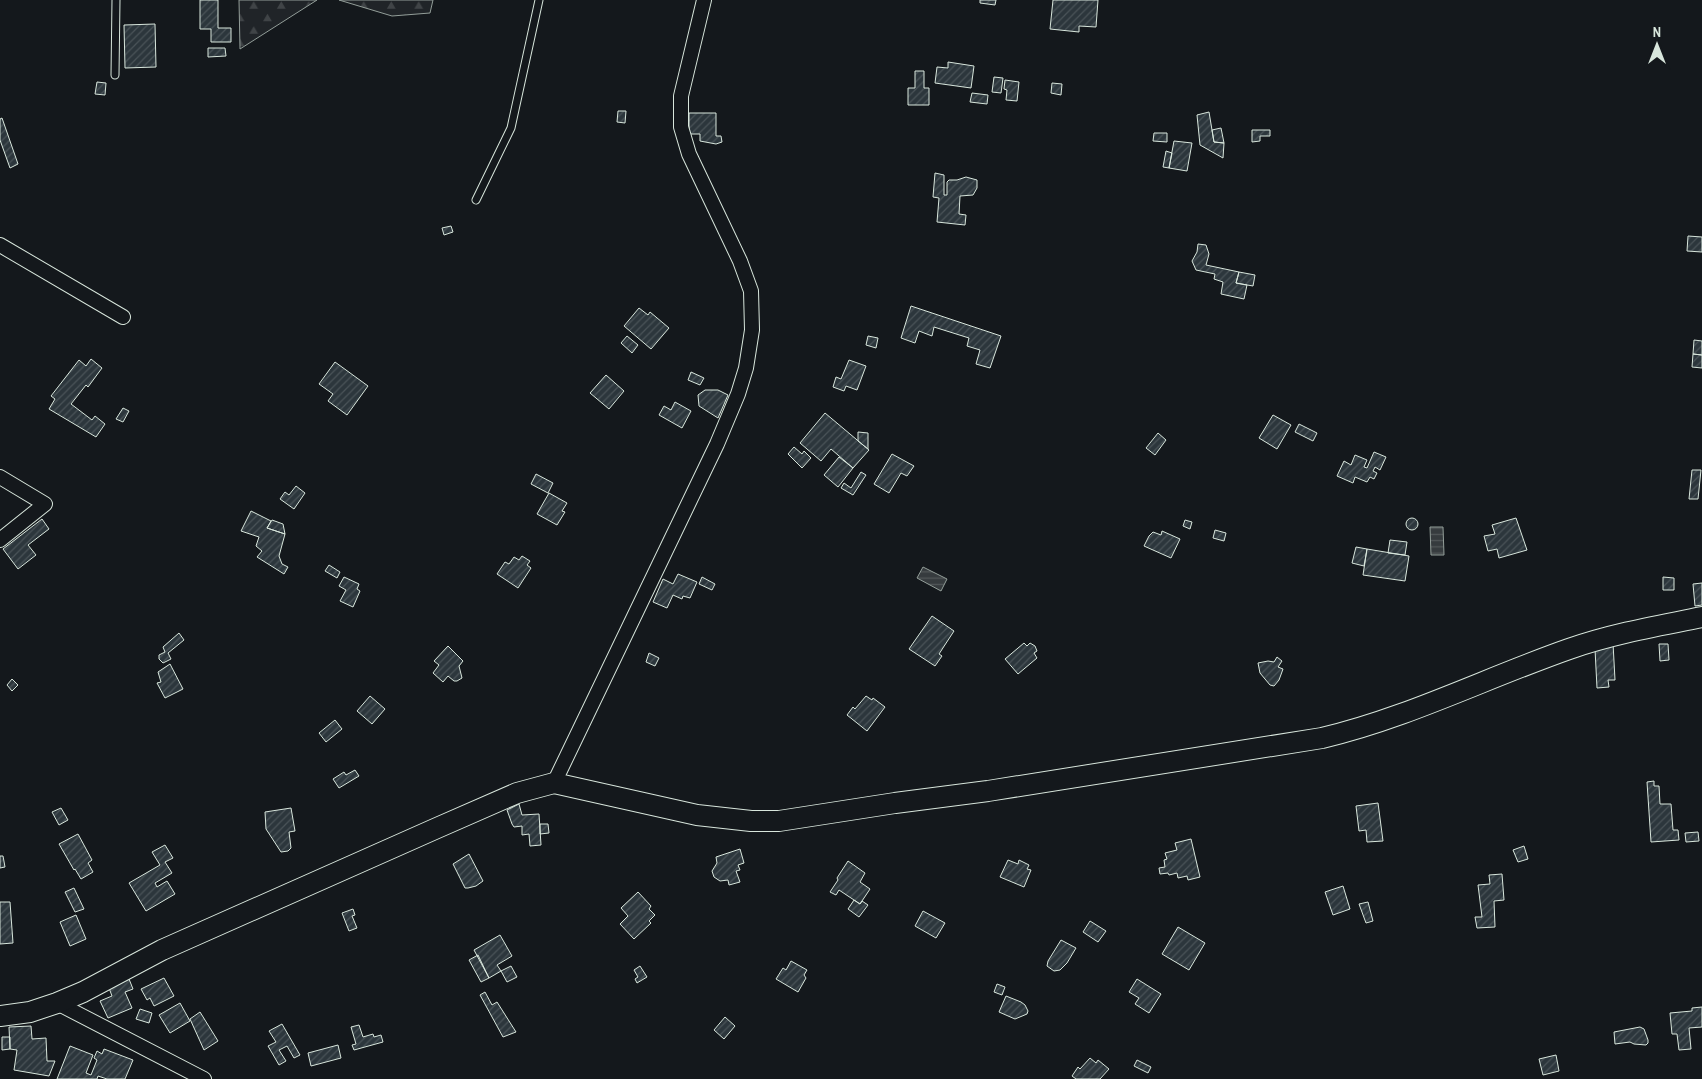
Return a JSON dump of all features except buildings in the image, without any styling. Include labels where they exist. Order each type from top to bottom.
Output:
[{"type":"main road","points":[[0,1016],[30,1012],[57,1003],[83,992],[162,950],[428,832],[517,793],[554,783],[697,815],[750,821],[779,821],[988,791],[1322,738],[1353,731],[1570,648],[1631,631],[1702,617]]},
{"type":"street","points":[[554,783],[717,444],[738,394],[746,368],[752,330],[751,291],[740,261],[689,154],[680,127],[680,96],[704,0]]},
{"type":"street","points":[[0,245],[123,317]]},
{"type":"street","points":[[0,477],[45,504],[0,540]]},
{"type":"street","points":[[57,1003],[204,1079]]},
{"type":"lane","points":[[115,75],[116,0]]},
{"type":"lane","points":[[476,200],[511,128],[539,0]]},
{"type":"green space","points":[[239,0],[317,0],[240,49]]},
{"type":"green space","points":[[339,0],[433,0],[430,13],[392,16]]},
{"type":"shaded area","points":[[1430,527],[1443,527],[1444,555],[1431,555]]},
{"type":"shaded area","points":[[923,567],[947,579],[941,591],[917,578]]}]
